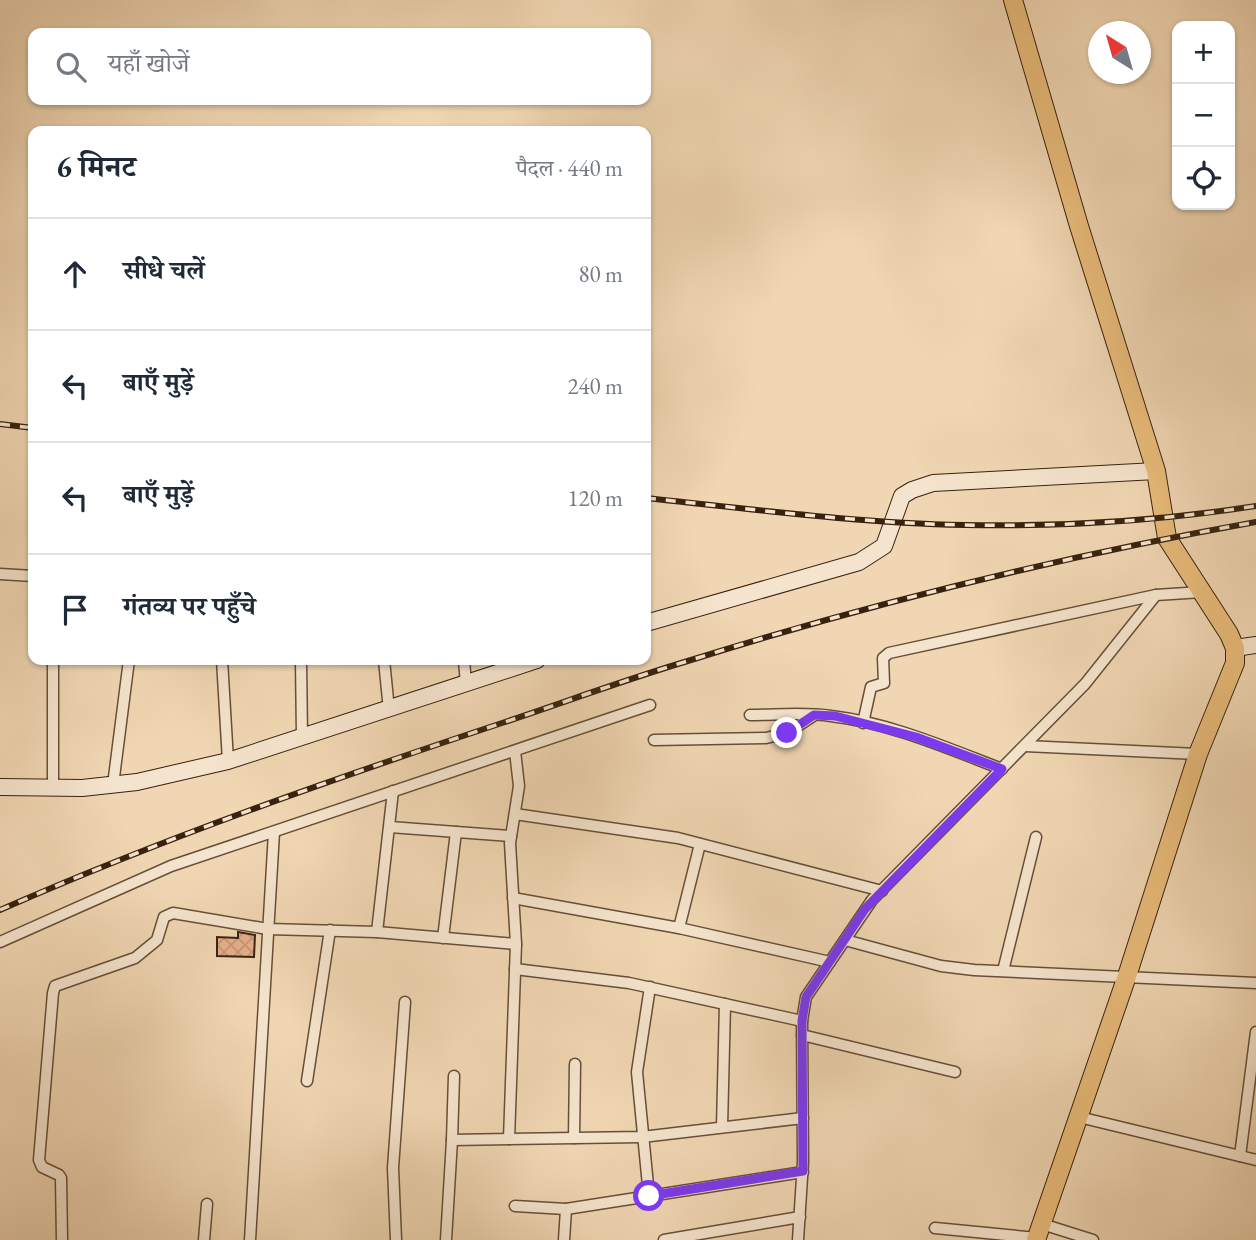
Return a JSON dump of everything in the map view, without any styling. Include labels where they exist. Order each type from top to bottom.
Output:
[{"type":"main road","points":[[1013,0],[1079,226],[1156,471],[1167,538],[1229,634],[1235,648],[1235,663],[1198,754],[1127,976],[1038,1234]]},
{"type":"street","points":[[651,622],[859,562],[884,545],[902,496],[933,483],[1156,471]]},
{"type":"street","points":[[0,574],[28,576]]},
{"type":"street","points":[[863,723],[871,687],[884,683],[882,663],[886,655],[1156,595],[1202,592]]},
{"type":"street","points":[[798,1240],[803,1171],[802,1021],[806,997],[865,909],[1093,677],[1156,595]]},
{"type":"street","points":[[1235,648],[1256,645]]},
{"type":"street","points":[[52,788],[54,665]]},
{"type":"street","points":[[113,785],[128,665]]},
{"type":"street","points":[[222,665],[228,761]]},
{"type":"street","points":[[301,665],[302,737]]},
{"type":"street","points":[[384,665],[389,710]]},
{"type":"street","points":[[465,665],[467,684]]},
{"type":"street","points":[[0,787],[82,789],[137,782],[228,761],[522,665]]},
{"type":"street","points":[[0,942],[171,866],[650,705]]},
{"type":"street","points":[[750,715],[835,716],[916,737],[1002,769]]},
{"type":"street","points":[[654,740],[766,738],[787,733],[814,715]]},
{"type":"street","points":[[1025,746],[1198,754]]},
{"type":"street","points":[[509,1139],[516,944],[511,836],[519,777],[514,751]]},
{"type":"street","points":[[377,932],[393,791]]},
{"type":"street","points":[[515,814],[678,838],[882,891]]},
{"type":"street","points":[[390,827],[511,836]]},
{"type":"street","points":[[250,1240],[274,832]]},
{"type":"street","points":[[443,938],[456,832]]},
{"type":"street","points":[[1003,971],[1037,837]]},
{"type":"street","points":[[679,928],[700,844]]},
{"type":"street","points":[[513,898],[679,928],[830,962]]},
{"type":"street","points":[[62,1240],[61,1178],[42,1167],[39,1160],[43,1093],[55,986],[135,958],[157,940],[161,922],[168,914],[268,929],[377,932],[516,944]]},
{"type":"street","points":[[307,1081],[330,930]]},
{"type":"street","points":[[845,940],[941,965],[1003,971],[1256,983]]},
{"type":"street","points":[[515,969],[650,987],[802,1021]]},
{"type":"street","points":[[649,1196],[637,1072],[650,987]]},
{"type":"street","points":[[396,1240],[393,1168],[405,1002]]},
{"type":"street","points":[[722,1127],[725,1004]]},
{"type":"street","points":[[1240,1156],[1256,1032]]},
{"type":"street","points":[[802,1035],[955,1072]]},
{"type":"street","points":[[574,1138],[575,1064]]},
{"type":"street","points":[[446,1240],[454,1076]]},
{"type":"street","points":[[1079,1117],[1256,1160]]},
{"type":"street","points":[[452,1140],[642,1137],[803,1118]]},
{"type":"street","points":[[515,1206],[566,1209],[803,1171]]},
{"type":"street","points":[[204,1240],[207,1203]]},
{"type":"street","points":[[564,1240],[566,1209]]},
{"type":"street","points":[[664,1240],[800,1217]]},
{"type":"street","points":[[935,1228],[1093,1240]]},
{"type":"building","points":[[238,932],[255,935],[254,957],[217,956],[217,937],[238,938]]},
{"type":"railway","points":[[0,424],[28,427]]},
{"type":"railway","points":[[651,499],[844,518],[964,525],[1110,522],[1256,506]]},
{"type":"railway","points":[[0,910],[249,810],[667,667],[830,619],[971,582],[1184,535],[1256,522]]},
{"type":"route","points":[[649,1196],[803,1171],[802,1021],[806,997],[872,900],[1002,769],[916,737],[835,716],[814,715],[787,733]]}]
